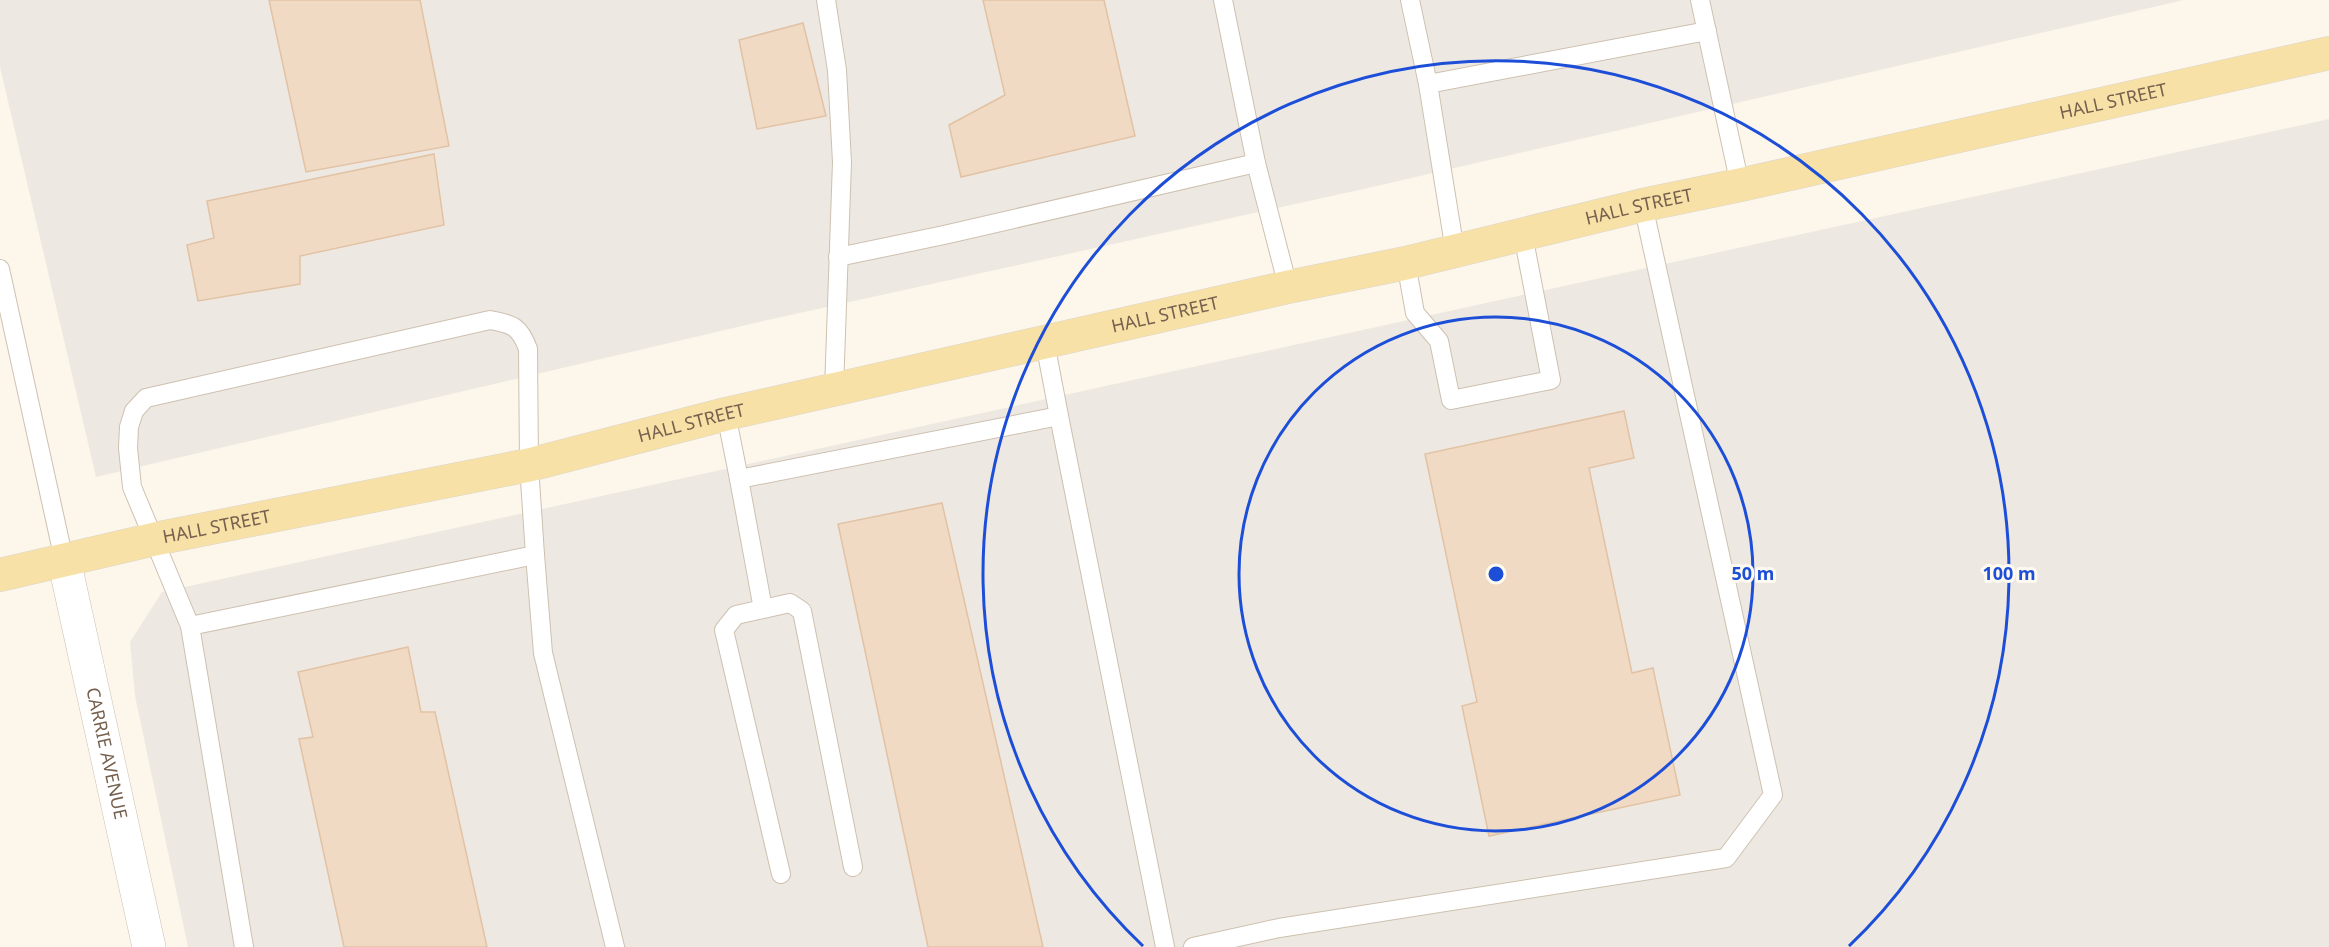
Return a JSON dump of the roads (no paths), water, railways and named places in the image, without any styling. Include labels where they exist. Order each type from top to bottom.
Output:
[{"type":"main road","name":"HALL STREET","points":[[0,575],[155,539],[529,465],[726,414],[1288,287],[1406,263],[1643,205],[2329,53]]},
{"type":"street","name":"CARRIE AVENUE","points":[[64,560],[148,947]]},
{"type":"lane","points":[[826,0],[837,70],[842,162],[834,390]]},
{"type":"lane","points":[[1223,0],[1256,163],[1288,287]]},
{"type":"lane","points":[[1410,0],[1428,84],[1455,251]]},
{"type":"lane","points":[[1700,0],[1740,185]]},
{"type":"lane","points":[[1428,84],[1707,31]]},
{"type":"lane","points":[[838,257],[1256,163]]},
{"type":"lane","points":[[1192,947],[1279,928],[1726,858],[1773,795],[1643,205]]},
{"type":"lane","points":[[1406,263],[1415,313],[1439,341],[1451,400],[1551,380],[1523,235]]},
{"type":"lane","points":[[0,269],[64,560]]},
{"type":"lane","points":[[244,947],[190,626],[132,487],[128,448],[129,427],[134,411],[146,398],[490,320],[507,323],[522,332],[528,349],[529,465],[543,652],[615,947]]},
{"type":"lane","points":[[1045,343],[1165,947]]},
{"type":"lane","points":[[726,414],[764,609]]},
{"type":"lane","points":[[739,479],[1059,416]]},
{"type":"lane","points":[[190,626],[535,555]]},
{"type":"lane","points":[[781,874],[724,630],[736,615],[790,603],[802,610],[854,867]]}]
